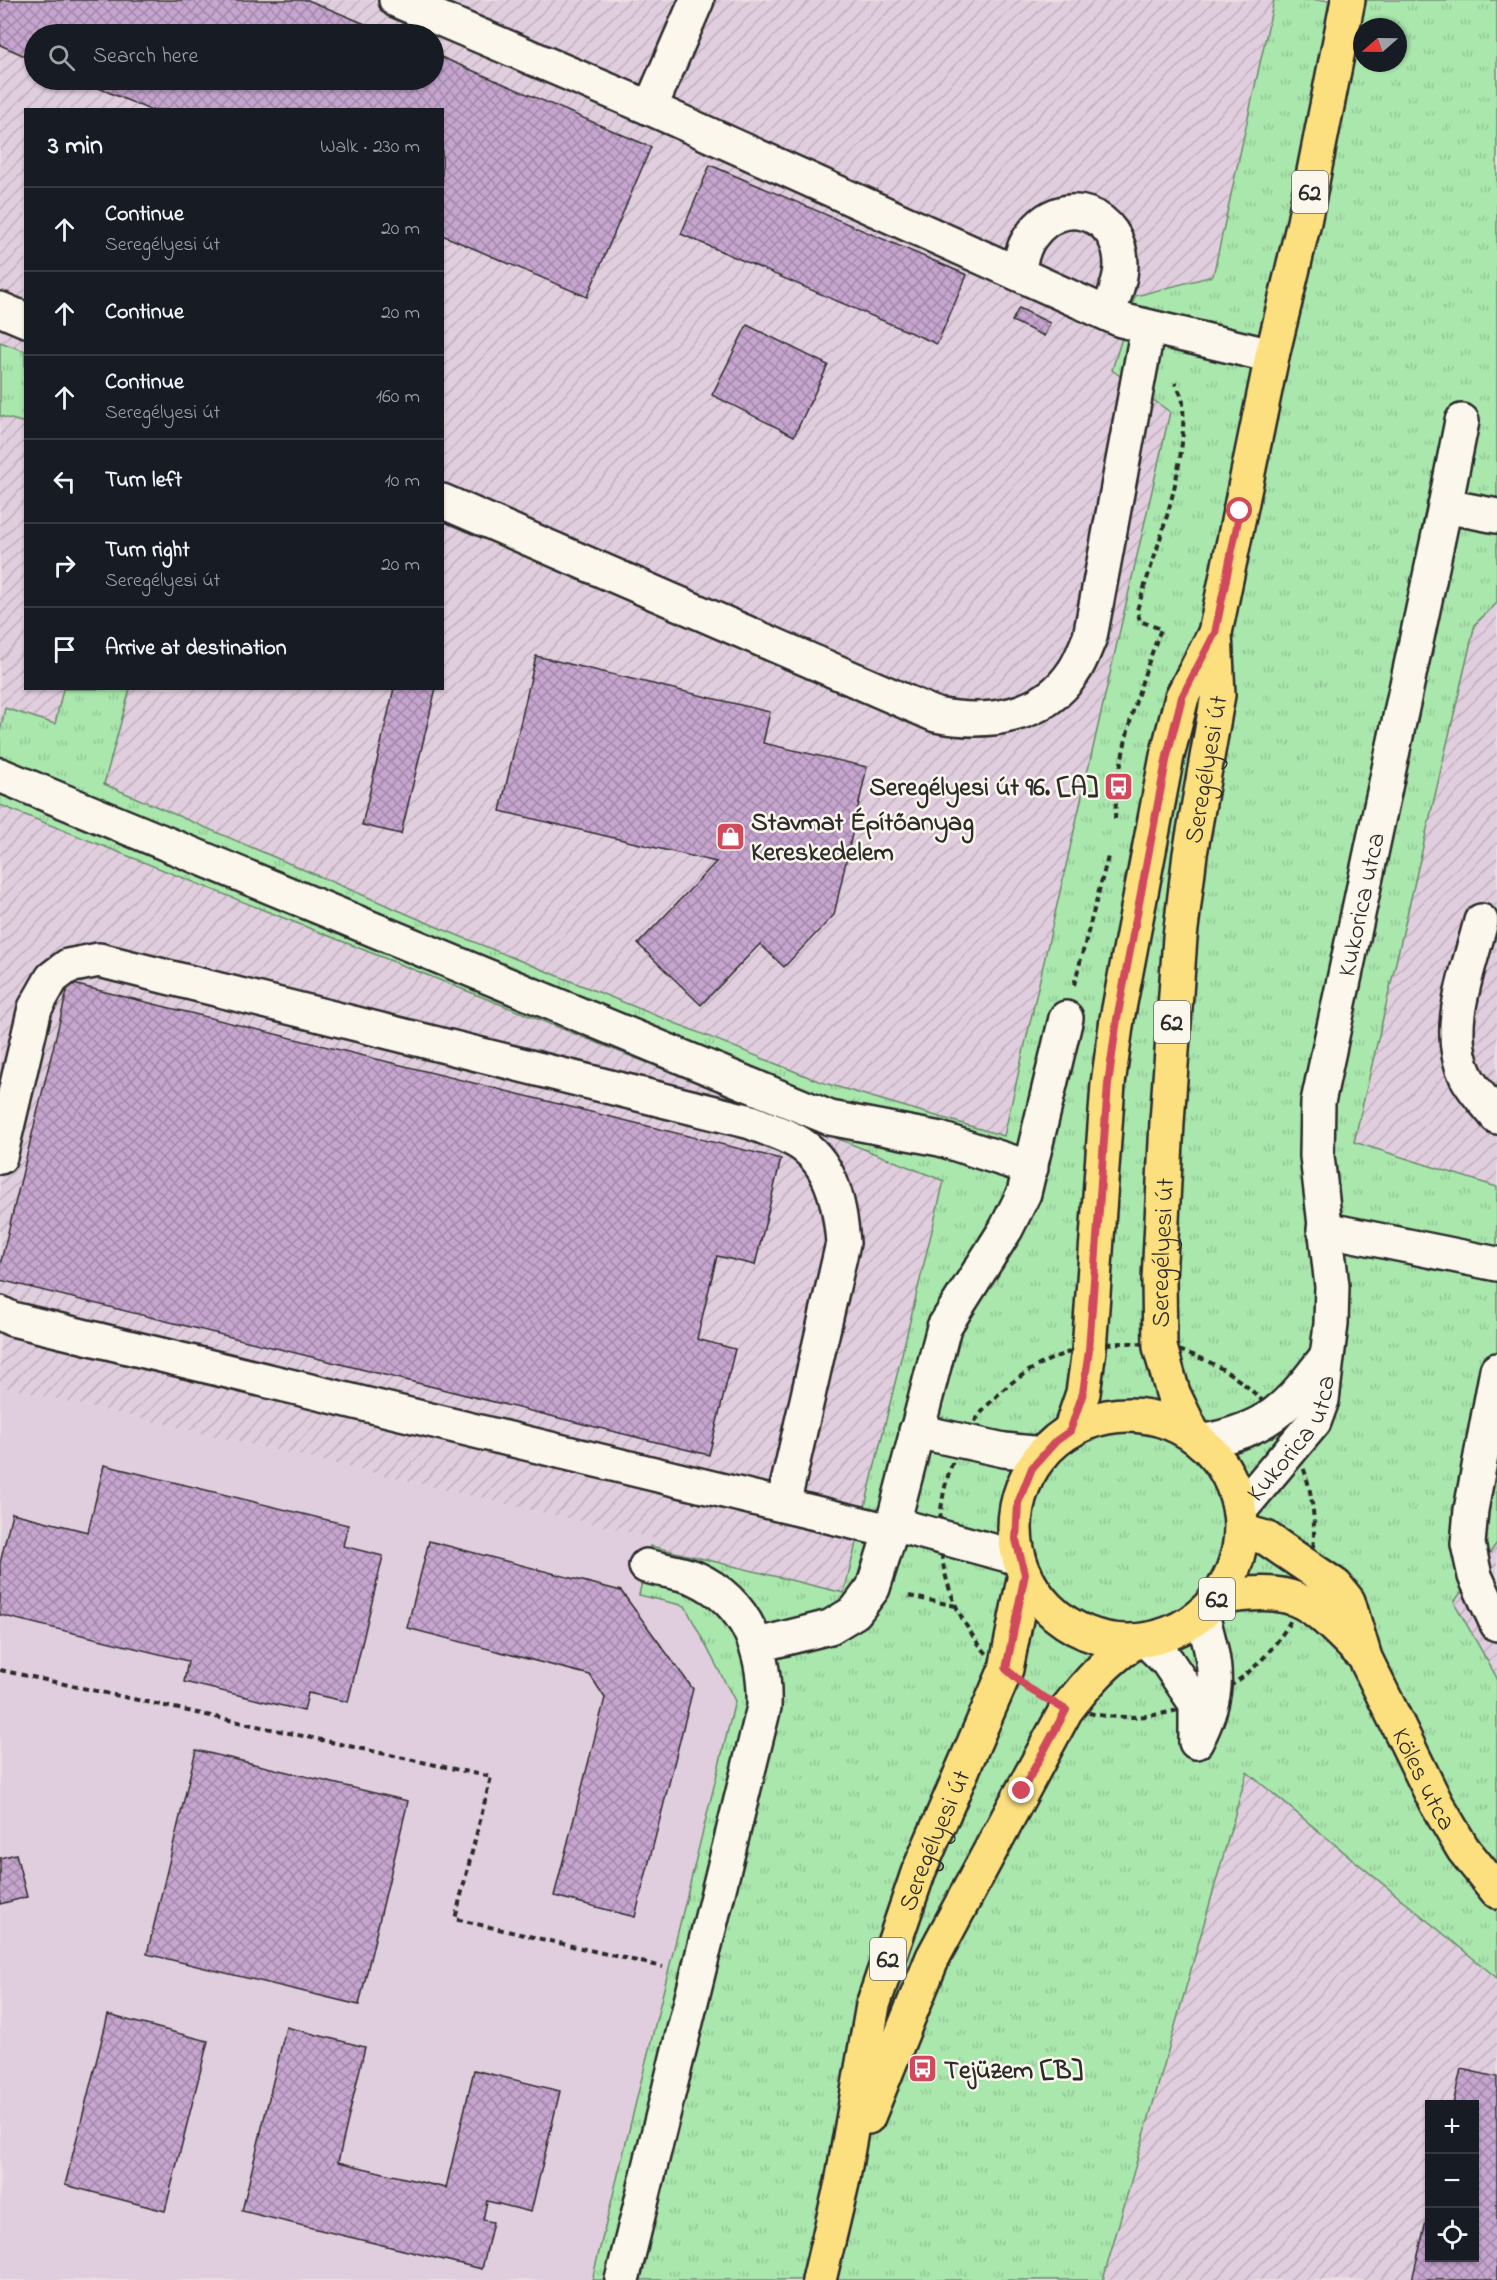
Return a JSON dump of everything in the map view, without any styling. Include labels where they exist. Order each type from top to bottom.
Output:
[{"type":"main road","name":"Seregélyesi út","points":[[1240,1521],[1227,1473],[1198,1439],[1173,1394],[1160,1347],[1159,1280],[1172,1022],[1190,854],[1218,695],[1215,633],[1272,356],[1304,222],[1348,0]]},
{"type":"main road","name":"Seregélyesi út","points":[[1070,1431],[1083,1393],[1089,1350],[1108,1084],[1167,756],[1182,697],[1215,633]]},
{"type":"main road","name":"Seregélyesi út","points":[[819,2280],[842,2183],[873,2005],[892,1947],[948,1800],[974,1747],[1006,1669],[1022,1566],[1016,1521],[1018,1503],[1032,1468],[1043,1454],[1070,1431],[1087,1423],[1124,1415],[1160,1419],[1198,1439]]},
{"type":"main road","name":"Köles utca","points":[[1240,1521],[1336,1586],[1348,1601],[1365,1658],[1436,1803],[1463,1849],[1497,1892]]},
{"type":"main road","name":"62","points":[[1210,1607],[1232,1572],[1240,1521]]},
{"type":"main road","name":"Seregélyesi út","points":[[1022,1566],[1035,1591],[1062,1620],[1097,1637],[1141,1641]]},
{"type":"main road","name":"Köles utca","points":[[1210,1607],[1247,1593],[1273,1593],[1301,1599],[1322,1614],[1365,1658]]},
{"type":"main road","name":"Seregélyesi út","points":[[842,2183],[933,1957],[1066,1710],[1095,1673],[1112,1657],[1141,1641],[1176,1631],[1210,1607]]},
{"type":"street","points":[[396,0],[651,108],[1108,314],[1148,327],[1272,356]]},
{"type":"street","points":[[651,108],[697,0]]},
{"type":"street","points":[[1017,273],[1026,242],[1043,223],[1070,212],[1089,213],[1111,229],[1119,253],[1120,278],[1108,314]]},
{"type":"street","points":[[0,309],[24,319]]},
{"type":"street","points":[[444,502],[936,715],[966,721],[999,719],[1019,713],[1054,694],[1075,671],[1090,637],[1148,327]]},
{"type":"street","name":"Kukorica utca","points":[[1240,1521],[1314,1422],[1322,1400],[1331,1324],[1332,1286],[1317,1156],[1318,1102],[1462,421]]},
{"type":"street","points":[[1445,506],[1497,516]]},
{"type":"street","points":[[0,775],[830,1118],[940,1139],[1031,1168]]},
{"type":"street","points":[[1480,921],[1457,1017],[1457,1050],[1467,1077],[1497,1117]]},
{"type":"street","points":[[0,1157],[35,1008],[52,978],[68,966],[99,960],[751,1122],[796,1141],[822,1166],[839,1203],[843,1244],[783,1505]]},
{"type":"street","points":[[758,1645],[830,1627],[855,1612],[873,1588],[944,1327],[1006,1229],[1024,1193],[1066,1018]]},
{"type":"street","points":[[1324,1229],[1497,1264]]},
{"type":"street","points":[[0,1313],[12,1319],[783,1505],[939,1536],[1022,1566]]},
{"type":"street","name":"Kukorica utca","points":[[1198,1439],[1228,1437],[1257,1426],[1276,1415],[1299,1393],[1326,1358]]},
{"type":"street","points":[[1497,1370],[1471,1510],[1468,1544],[1475,1576],[1497,1624]]},
{"type":"street","points":[[916,1431],[1004,1450],[1043,1454]]},
{"type":"street","points":[[622,2280],[764,1707],[765,1678],[758,1645],[746,1620],[725,1596],[694,1578],[646,1566]]},
{"type":"street","points":[[1206,1699],[1211,1646],[1210,1607]]},
{"type":"street","points":[[1141,1641],[1167,1660],[1206,1699]]},
{"type":"path","points":[[1115,829],[1116,796],[1140,683],[1161,629],[1140,621],[1137,610],[1171,504],[1180,447],[1184,402],[1173,380]]},
{"type":"path","points":[[1066,1018],[1109,851]]},
{"type":"path","points":[[1160,1347],[1198,1354],[1242,1379],[1276,1415],[1296,1444],[1313,1502],[1314,1548],[1310,1568],[1301,1599],[1286,1628],[1266,1654],[1243,1677],[1206,1699],[1168,1712],[1140,1716],[1085,1716],[1066,1710],[1028,1688],[976,1640],[956,1606],[944,1571],[939,1536],[944,1486],[960,1440],[986,1404],[1020,1374],[1059,1353],[1160,1347]]},
{"type":"path","points":[[873,1588],[956,1606]]},
{"type":"path","points":[[0,1670],[491,1777],[455,1919],[669,1969]]},
{"type":"shaded area","points":[[0,0],[1274,0],[1213,276],[1135,296],[1170,412],[1004,1136],[821,1082],[442,929],[103,784],[130,690],[444,690],[444,108],[24,108],[24,351],[0,342]]},
{"type":"shaded area","points":[[0,416],[24,423],[24,690],[63,690],[55,724],[5,708],[0,732]]},
{"type":"shaded area","points":[[1497,603],[1497,1187],[1354,1142],[1475,624]]},
{"type":"shaded area","points":[[0,805],[944,1180],[844,1593],[650,1546],[652,1538],[0,1386]]},
{"type":"shaded area","points":[[0,1386],[652,1538],[735,1701],[592,2280],[0,2280]]},
{"type":"shaded area","points":[[1497,1543],[1497,1678],[1454,1602]]},
{"type":"shaded area","points":[[1247,1772],[1497,1978],[1497,2280],[1103,2280]]},
{"type":"green space","points":[[1274,0],[1497,0],[1497,603],[1475,624],[1354,1142],[1497,1187],[1497,1543],[1454,1602],[1497,1678],[1497,1978],[1247,1772],[1103,2280],[592,2280],[735,1701],[685,1606],[639,1595],[650,1546],[844,1593],[944,1181],[0,805],[0,732],[5,708],[55,724],[63,690],[130,690],[104,784],[442,929],[821,1082],[1004,1136],[1170,412],[1112,370],[1135,296],[1213,276]]},
{"type":"green space","points":[[0,342],[24,351],[24,423],[0,416]]},
{"type":"building","points":[[0,0],[308,0],[365,24],[24,24],[24,56],[0,45]]},
{"type":"building","points":[[444,58],[651,147],[587,297],[444,236],[444,108],[145,108],[103,90],[444,90]]},
{"type":"building","points":[[710,165],[967,275],[937,344],[681,234]]},
{"type":"building","points":[[1019,308],[1050,323],[1044,336],[1012,321]]},
{"type":"building","points":[[747,325],[828,365],[794,436],[712,395]]},
{"type":"building","name":"Stavmat Építőanyag Kereskedelem","points":[[536,656],[770,712],[763,743],[867,767],[834,915],[784,967],[760,944],[701,1005],[638,944],[716,862],[500,811]]},
{"type":"building","points":[[394,690],[436,690],[401,834],[362,825]]},
{"type":"building","points":[[69,983],[781,1159],[755,1265],[717,1256],[697,1339],[735,1349],[709,1455],[0,1280],[0,1265]]},
{"type":"building","points":[[104,1465],[348,1525],[343,1546],[383,1556],[348,1702],[308,1693],[304,1711],[184,1682],[188,1661],[0,1615],[0,1563],[12,1513],[88,1532]]},
{"type":"building","points":[[429,1541],[621,1591],[693,1689],[635,1917],[554,1896],[605,1698],[590,1675],[407,1628]]},
{"type":"building","points":[[196,1750],[408,1801],[359,2005],[147,1954]]},
{"type":"building","points":[[16,1854],[27,1897],[0,1904],[0,1858]]},
{"type":"building","points":[[108,2015],[208,2041],[165,2211],[65,2185]]},
{"type":"building","points":[[286,2027],[365,2047],[338,2162],[446,2188],[474,2070],[560,2091],[531,2212],[487,2201],[483,2220],[493,2222],[482,2269],[242,2211]]},
{"type":"building","points":[[1461,2069],[1497,2077],[1497,2280],[1412,2280],[1425,2226],[1425,2262],[1479,2262],[1479,2100],[1454,2100]]},
{"type":"place","name":"Seregélyesi út 96. [A]","points":[[1119,786]]},
{"type":"place","name":"Stavmat Építőanyag Kereskedelem","points":[[730,836]]},
{"type":"place","name":"Tejüzem [B]","points":[[923,2069]]},
{"type":"route","points":[[1022,1791],[1066,1710],[1028,1688],[1006,1669],[1025,1574],[1016,1540],[1018,1503],[1032,1468],[1056,1441],[1070,1431],[1083,1393],[1089,1350],[1108,1084],[1117,1019],[1167,756],[1182,697],[1215,633],[1240,511]]}]
